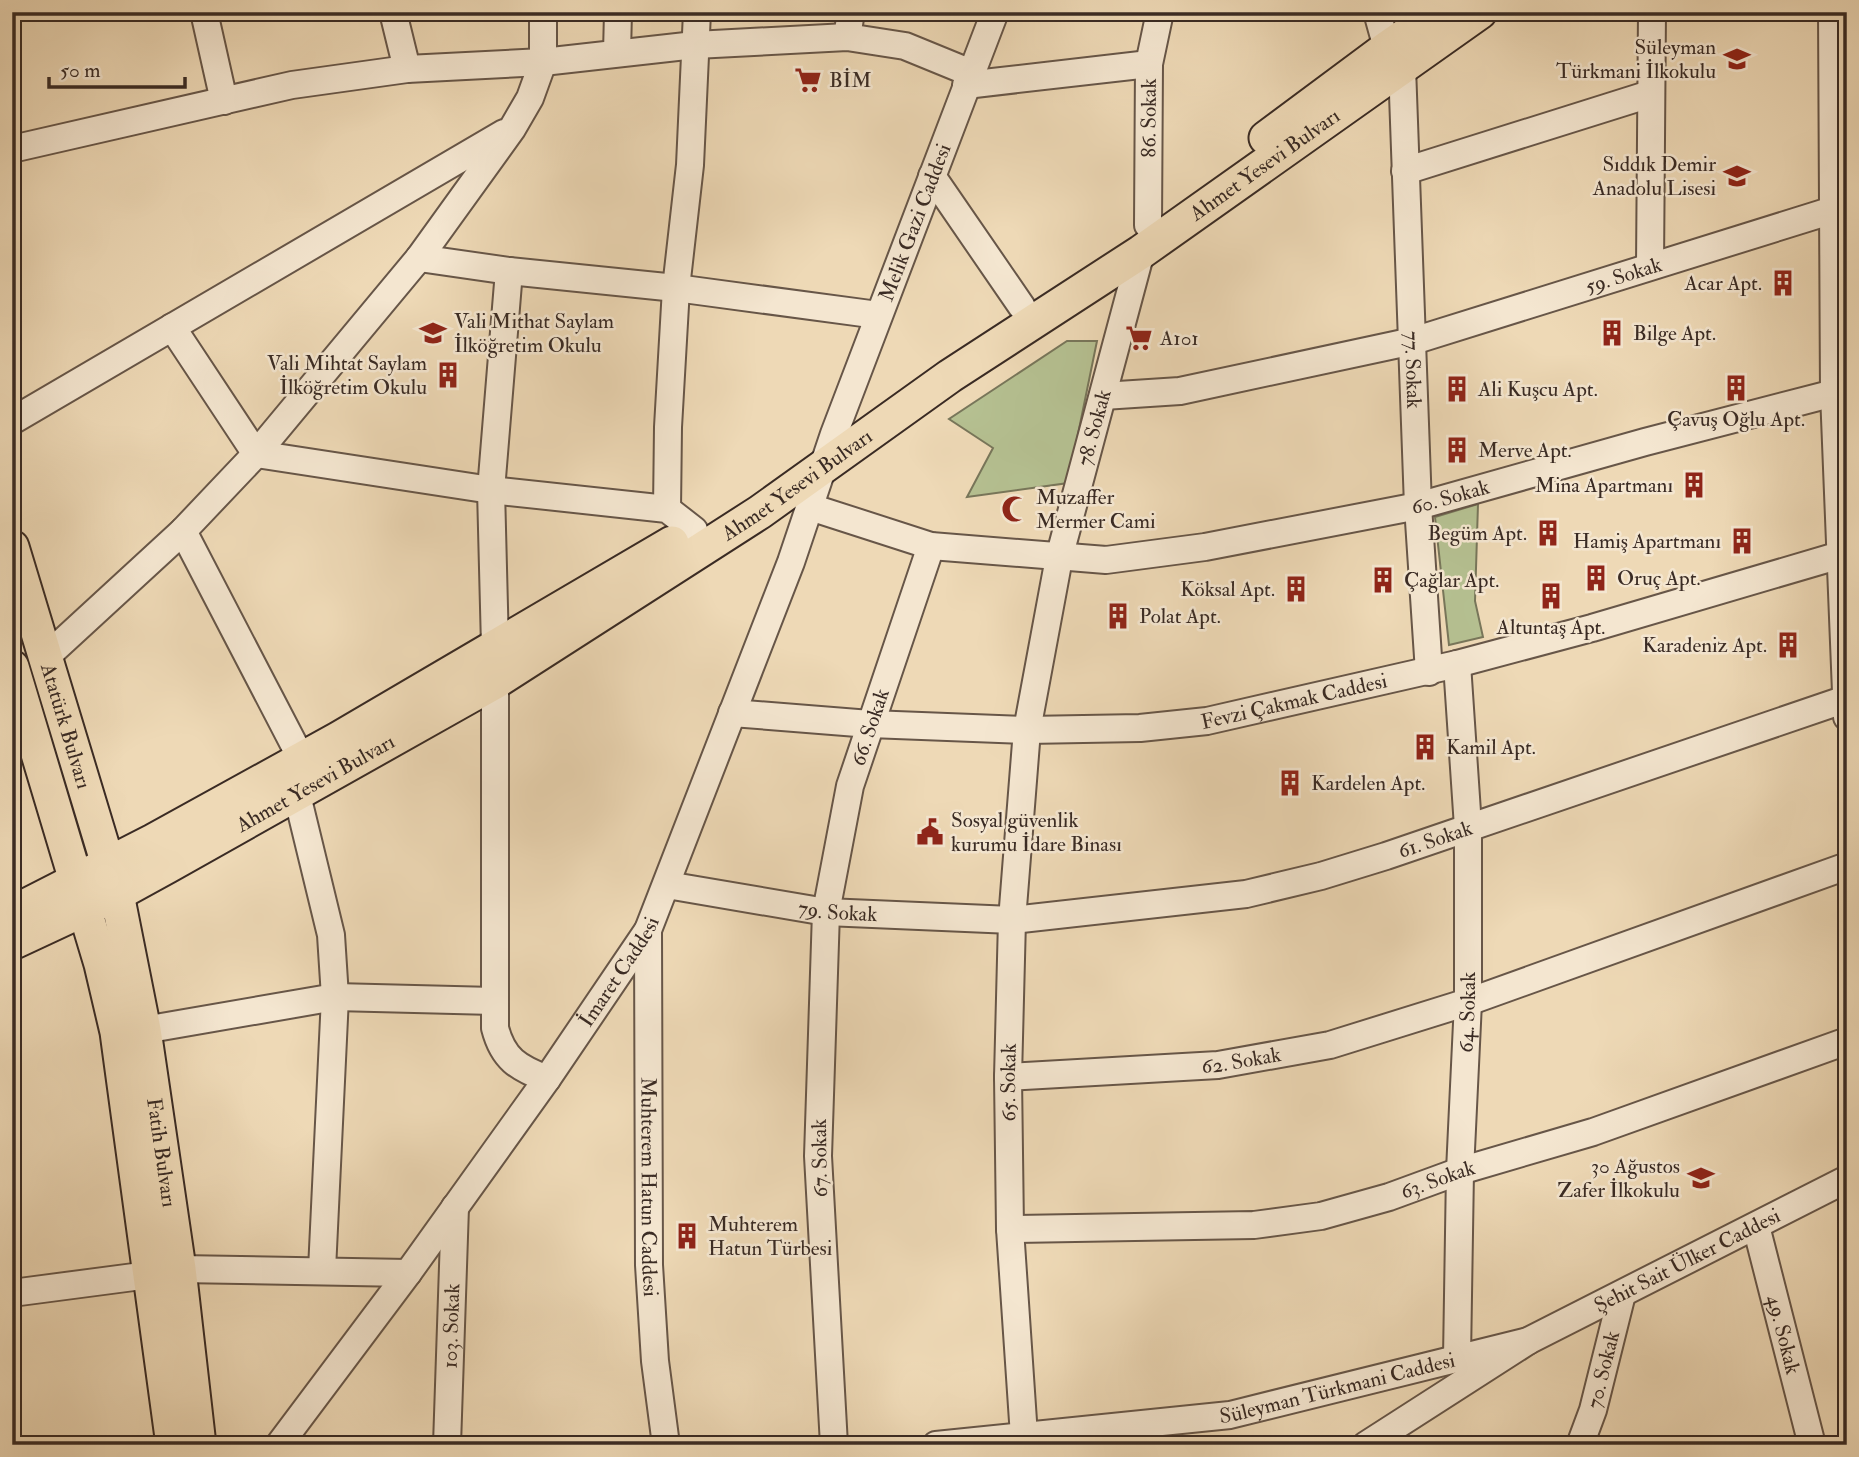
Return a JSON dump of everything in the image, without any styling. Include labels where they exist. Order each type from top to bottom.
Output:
[{"type":"main road","name":"Ahmet Yesevi Bulvarı","points":[[1394,57],[1439,12]]},
{"type":"main road","name":"Ahmet Yesevi Bulvarı","points":[[80,895],[297,795],[495,682],[748,520],[823,468],[1394,57],[1480,12]]},
{"type":"main road","name":"Ahmet Yesevi Bulvarı","points":[[113,879],[302,758],[694,530],[1022,307],[1144,239]]},
{"type":"main road","name":"Atatürk Bulvarı","points":[[12,547],[113,879]]},
{"type":"main road","name":"Atatürk Bulvarı","points":[[15,688],[80,895]]},
{"type":"main road","name":"Fatih Bulvarı","points":[[113,879],[144,1030],[164,1272],[173,1445]]},
{"type":"main road","name":"Fatih Bulvarı","points":[[80,895],[102,964],[117,1031],[199,1445]]},
{"type":"main road","points":[[12,913],[80,895]]},
{"type":"main road","points":[[12,943],[80,895]]},
{"type":"street","points":[[204,12],[224,101]]},
{"type":"street","points":[[393,12],[407,69]]},
{"type":"street","points":[[46,657],[183,531],[256,454],[419,258],[512,129],[530,98],[543,62],[543,12]]},
{"type":"street","points":[[617,53],[618,12]]},
{"type":"street","points":[[667,509],[668,427],[676,288],[691,165],[697,12]]},
{"type":"street","name":"Melik Gazi Caddesi","points":[[834,434],[995,12]]},
{"type":"street","name":"86. Sokak","points":[[1144,239],[1149,64],[1160,12]]},
{"type":"street","name":"77. Sokak","points":[[1377,12],[1394,57],[1405,171],[1418,506],[1429,672]]},
{"type":"street","points":[[1650,266],[1652,12]]},
{"type":"street","points":[[1832,12],[1840,105],[1833,211],[1834,393],[1843,554],[1846,708]]},
{"type":"street","points":[[12,149],[292,85],[407,69],[543,62],[849,25],[905,46],[969,79],[1149,64]]},
{"type":"street","points":[[1405,171],[1650,94]]},
{"type":"street","points":[[12,421],[512,129]]},
{"type":"street","points":[[932,176],[1022,307]]},
{"type":"street","name":"59. Sokak","points":[[1103,396],[1181,391],[1413,341],[1833,211]]},
{"type":"street","name":"78. Sokak","points":[[1027,730],[1059,558],[1144,239]]},
{"type":"street","points":[[419,258],[878,315]]},
{"type":"street","points":[[495,646],[491,490],[509,271]]},
{"type":"street","points":[[172,327],[256,454],[491,490],[667,509],[694,530]]},
{"type":"street","name":"60. Sokak","points":[[810,507],[931,546],[1106,560],[1205,547],[1418,506],[1645,442],[1834,393]]},
{"type":"street","name":"İmaret Caddesi","points":[[279,1445],[408,1273],[547,1079],[648,930],[810,507],[834,434]]},
{"type":"street","points":[[183,531],[302,758]]},
{"type":"street","name":"66. Sokak","points":[[825,912],[850,786],[931,546]]},
{"type":"street","name":"Fevzi Çakmak Caddesi","points":[[732,713],[870,724],[1027,730],[1140,728],[1206,721],[1429,672],[1592,628],[1843,554]]},
{"type":"street","name":"64. Sokak","points":[[1457,664],[1468,827],[1468,1002],[1460,1171],[1457,1358]]},
{"type":"street","points":[[495,682],[495,1028],[499,1046],[512,1060],[529,1072],[547,1079]]},
{"type":"street","name":"61. Sokak","points":[[1012,920],[1246,894],[1334,872],[1846,708]]},
{"type":"street","name":"65. Sokak","points":[[1024,1436],[1010,1229],[1008,1077],[1012,920],[1027,730]]},
{"type":"street","points":[[297,795],[331,935],[335,998],[322,1270]]},
{"type":"street","name":"62. Sokak","points":[[1008,1077],[1218,1065],[1330,1045],[1468,1002],[1847,866]]},
{"type":"street","name":"79. Sokak","points":[[667,885],[825,912],[1012,920]]},
{"type":"street","name":"67. Sokak","points":[[825,912],[818,1156],[834,1445]]},
{"type":"street","name":"Muhterem Hatun Caddesi","points":[[648,930],[649,1265],[655,1361],[666,1445]]},
{"type":"street","points":[[144,1030],[335,998],[494,1002]]},
{"type":"street","name":"63. Sokak","points":[[1010,1229],[1254,1225],[1321,1216],[1593,1132],[1847,1041]]},
{"type":"street","name":"Şehit Sait Ülker Caddesi","points":[[1528,1341],[1847,1179]]},
{"type":"street","name":"103. Sokak","points":[[447,1445],[455,1207]]},
{"type":"street","name":"49. Sokak","points":[[1756,1226],[1812,1445]]},
{"type":"street","points":[[12,1293],[164,1272],[322,1270],[408,1273]]},
{"type":"street","name":"70. Sokak","points":[[1580,1445],[1595,1399],[1622,1294]]},
{"type":"street","points":[[1366,1445],[1528,1341]]},
{"type":"street","name":"Süleyman Türkmani Caddesi","points":[[936,1445],[1024,1436],[1061,1439],[1230,1415],[1528,1341]]},
{"type":"green space","points":[[1067,341],[1097,341],[1068,483],[967,497],[993,448],[949,419]]},
{"type":"green space","points":[[1478,504],[1475,601],[1483,637],[1449,645],[1435,517]]},
{"type":"place","name":"Süleyman Türkmani İlkokulu","points":[[1737,59]]},
{"type":"place","name":"BİM","points":[[808,80]]},
{"type":"place","name":"Sıddık Demir Anadolu Lisesi","points":[[1737,176]]},
{"type":"place","name":"Acar Apt.","points":[[1783,283]]},
{"type":"place","name":"Vali Mithat Saylam İlköğretim Okulu","points":[[433,333]]},
{"type":"place","name":"Bilge Apt.","points":[[1612,333]]},
{"type":"place","name":"A101","points":[[1139,338]]},
{"type":"place","name":"Vali Mihtat Saylam İlköğretim Okulu","points":[[448,375]]},
{"type":"place","name":"Çavuş Oğlu Apt.","points":[[1736,388]]},
{"type":"place","name":"Ali Kuşcu Apt.","points":[[1457,389]]},
{"type":"place","name":"Merve Apt.","points":[[1457,450]]},
{"type":"place","name":"Mina Apartmanı","points":[[1694,485]]},
{"type":"place","name":"Muzaffer Mermer Cami","points":[[1015,509]]},
{"type":"place","name":"Begüm Apt.","points":[[1548,533]]},
{"type":"place","name":"Hamiş Apartmanı","points":[[1742,541]]},
{"type":"place","name":"Oruç Apt.","points":[[1596,578]]},
{"type":"place","name":"Çağlar Apt.","points":[[1383,580]]},
{"type":"place","name":"Köksal Apt.","points":[[1296,589]]},
{"type":"place","name":"Altuntaş Apt.","points":[[1551,596]]},
{"type":"place","name":"Polat Apt.","points":[[1118,616]]},
{"type":"place","name":"Karadeniz Apt.","points":[[1788,645]]},
{"type":"place","name":"Kamil Apt.","points":[[1425,747]]},
{"type":"place","name":"Kardelen Apt.","points":[[1290,783]]},
{"type":"place","name":"Sosyal güvenlik kurumu İdare Binası","points":[[930,832]]},
{"type":"place","name":"30 Ağustos Zafer İlkokulu","points":[[1701,1178]]},
{"type":"place","name":"Muhterem Hatun Türbesi","points":[[687,1236]]}]
